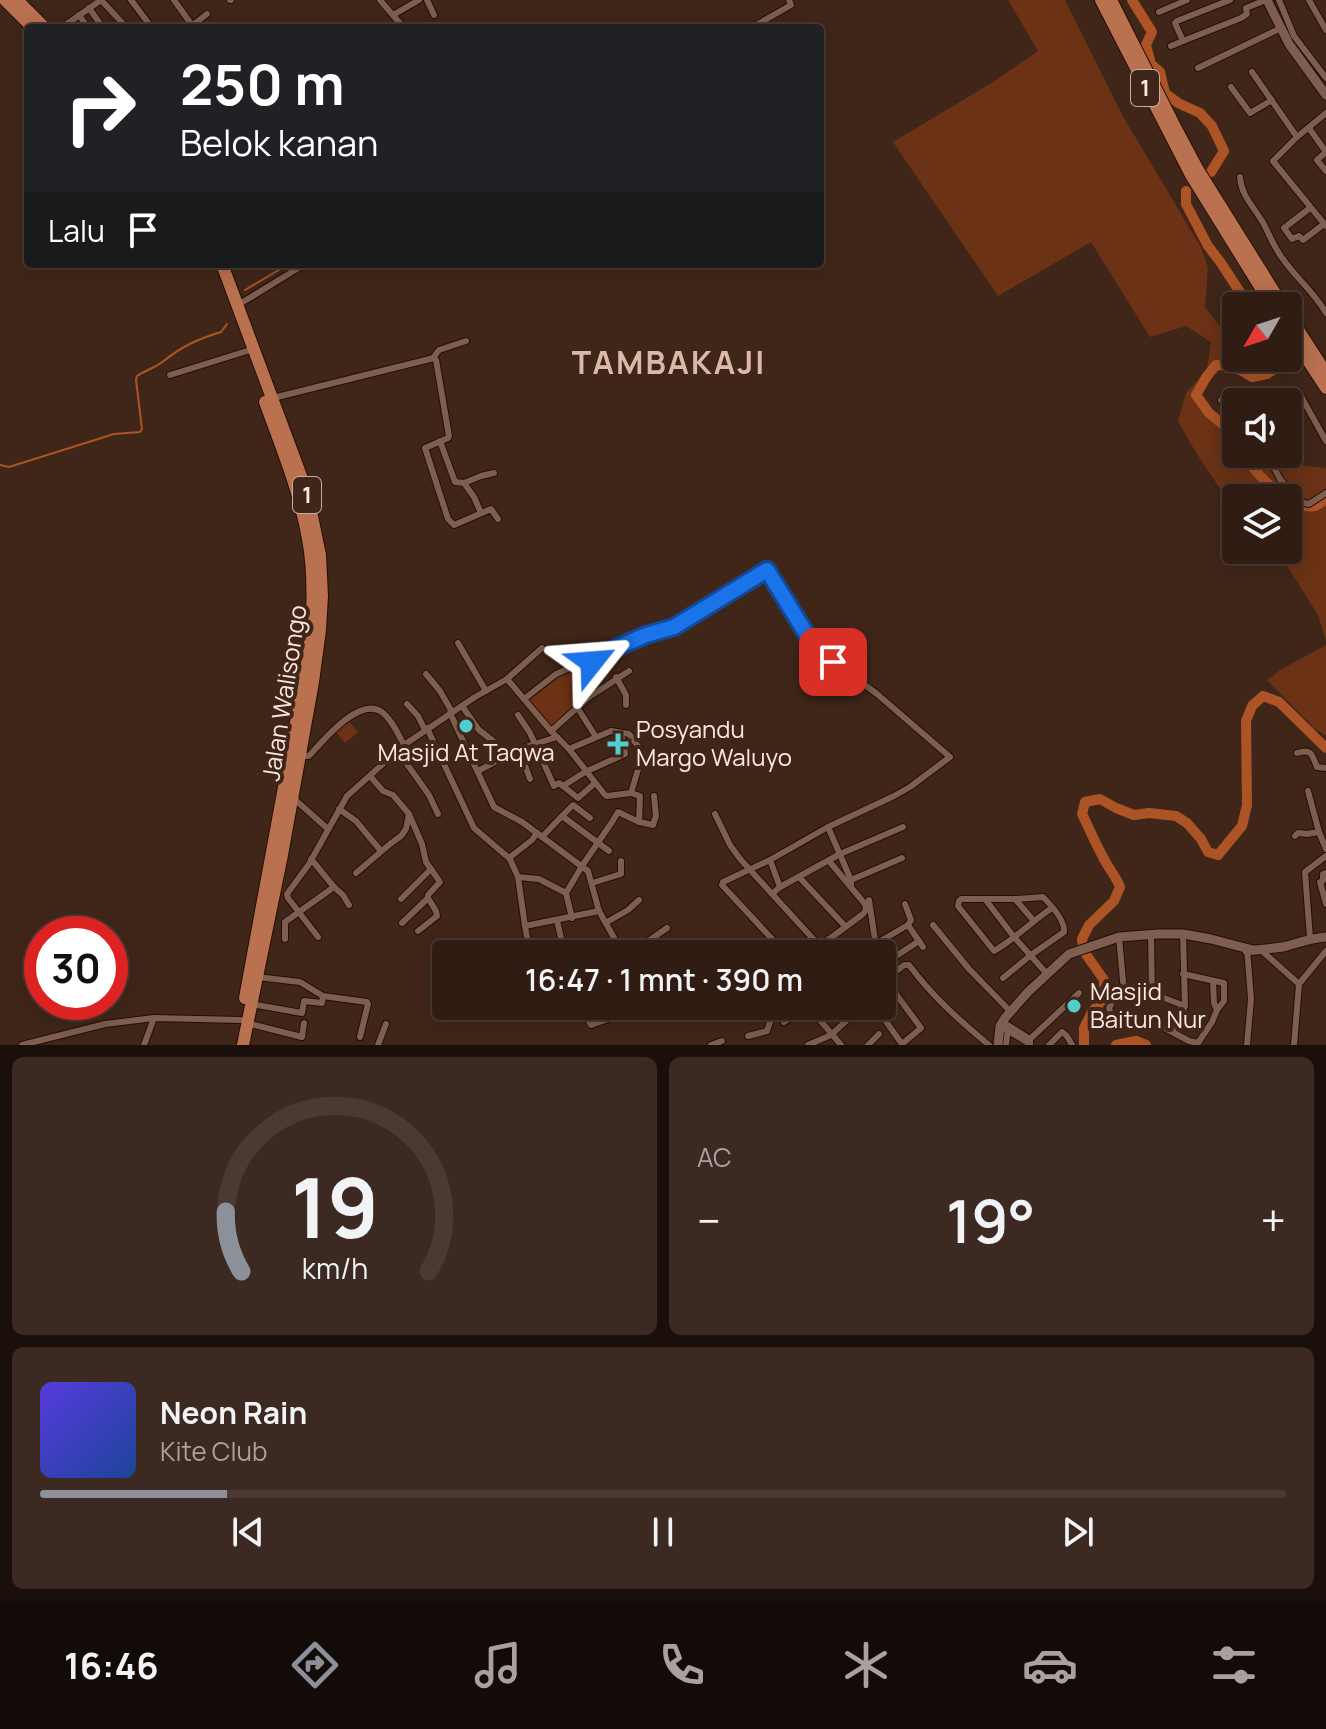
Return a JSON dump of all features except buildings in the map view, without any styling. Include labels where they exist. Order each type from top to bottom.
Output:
[{"type":"highway","points":[[5,0],[29,24]]},
{"type":"highway","points":[[17,0],[41,24]]},
{"type":"highway","name":"1","points":[[1101,0],[1194,172],[1264,292]]},
{"type":"highway","name":"1","points":[[1111,0],[1174,125],[1194,172]]},
{"type":"highway","name":"1","points":[[1208,195],[1274,292]]},
{"type":"highway","name":"Jalan Walisongo","points":[[215,268],[301,506],[309,541],[313,595],[309,652],[244,1022],[243,1044]]},
{"type":"highway","name":"Jalan Walisongo","points":[[224,268],[307,492],[320,555],[322,596],[320,630],[300,756],[271,912],[251,1004],[244,1022]]},
{"type":"highway","points":[[1302,336],[1326,373]]},
{"type":"highway","points":[[1302,351],[1326,388]]},
{"type":"street","points":[[67,24],[101,0],[123,24]]},
{"type":"street","points":[[131,0],[149,24]]},
{"type":"street","points":[[174,0],[190,24]]},
{"type":"street","points":[[380,0],[401,24]]},
{"type":"street","points":[[393,15],[419,0]]},
{"type":"street","points":[[427,0],[434,15]]},
{"type":"street","points":[[758,24],[791,5],[789,0]]},
{"type":"street","points":[[1159,12],[1187,0]]},
{"type":"street","points":[[1183,41],[1175,23],[1177,21],[1230,0]]},
{"type":"street","points":[[1171,46],[1241,18],[1247,14],[1242,0]]},
{"type":"street","points":[[1246,8],[1266,0],[1289,44],[1326,95]]},
{"type":"street","points":[[1279,0],[1294,36],[1326,78]]},
{"type":"street","points":[[1309,0],[1326,30]]},
{"type":"street","points":[[89,8],[100,24]]},
{"type":"street","points":[[195,24],[207,14]]},
{"type":"street","points":[[79,15],[85,24]]},
{"type":"street","points":[[1198,68],[1281,28]]},
{"type":"street","points":[[1252,72],[1297,137]]},
{"type":"street","points":[[1231,87],[1250,113],[1272,100]]},
{"type":"street","points":[[1284,228],[1292,239],[1299,236],[1303,240],[1325,225],[1273,161],[1326,114]]},
{"type":"street","points":[[1309,128],[1326,152],[1317,159],[1326,171]]},
{"type":"street","points":[[1240,177],[1244,195],[1281,257],[1326,313]]},
{"type":"street","points":[[1269,233],[1284,228],[1310,208]]},
{"type":"street","points":[[238,305],[298,268]]},
{"type":"street","points":[[273,398],[433,358],[439,350],[466,341]]},
{"type":"street","points":[[170,375],[247,351]]},
{"type":"street","points":[[433,358],[436,360],[449,436],[425,448],[448,519],[454,525],[492,509],[498,519]]},
{"type":"street","points":[[1302,398],[1326,441]]},
{"type":"street","points":[[440,441],[455,482],[464,483],[494,473]]},
{"type":"street","points":[[1274,468],[1299,502],[1309,504],[1326,493]]},
{"type":"street","points":[[464,483],[481,513]]},
{"type":"street","points":[[524,699],[556,674],[583,665],[646,635],[674,627],[767,570],[812,643],[950,757],[894,796],[725,881],[722,885],[738,905],[772,940]]},
{"type":"street","points":[[458,643],[486,691]]},
{"type":"street","points":[[318,937],[287,894],[347,796],[397,750],[507,679],[542,648]]},
{"type":"street","points":[[583,665],[589,697]]},
{"type":"street","points":[[551,731],[589,697],[629,671]]},
{"type":"street","points":[[426,674],[440,691],[494,807],[588,871],[599,911],[617,940]]},
{"type":"street","points":[[616,677],[626,695],[626,705]]},
{"type":"street","points":[[507,679],[607,796],[631,793],[640,796],[639,822]]},
{"type":"street","points":[[407,704],[426,729],[474,828],[509,858],[518,877],[528,940]]},
{"type":"street","points":[[462,706],[480,731],[505,756]]},
{"type":"street","points":[[577,707],[596,737]]},
{"type":"street","points":[[300,756],[309,756],[347,719],[365,709],[377,710],[385,715],[404,745]]},
{"type":"street","points":[[518,715],[553,786],[559,783],[578,798],[595,783]]},
{"type":"street","points":[[569,749],[611,731],[629,734],[643,753],[631,793]]},
{"type":"street","points":[[563,786],[625,754],[619,733]]},
{"type":"street","points":[[478,771],[519,749],[557,737]]},
{"type":"street","points":[[519,749],[530,779]]},
{"type":"street","points":[[397,750],[429,795],[438,814]]},
{"type":"street","points":[[1297,753],[1308,751],[1317,767],[1326,768]]},
{"type":"street","points":[[370,776],[383,791],[393,795],[409,814],[417,829],[426,862],[440,882],[402,923]]},
{"type":"street","points":[[1308,791],[1326,849]]},
{"type":"street","points":[[572,918],[566,893],[597,843],[618,812],[639,822],[654,824],[654,796]]},
{"type":"street","points":[[292,797],[328,829]]},
{"type":"street","points":[[509,858],[573,805],[590,818]]},
{"type":"street","points":[[339,809],[356,821],[381,851]]},
{"type":"street","points":[[356,873],[401,836],[409,814]]},
{"type":"street","points":[[715,814],[730,845],[815,940]]},
{"type":"street","points":[[562,816],[609,851]]},
{"type":"street","points":[[828,827],[851,880],[851,889]]},
{"type":"street","points":[[773,893],[840,854],[903,827]]},
{"type":"street","points":[[1295,836],[1298,833],[1319,832]]},
{"type":"street","points":[[1310,938],[1305,872],[1326,856]]},
{"type":"street","points":[[851,880],[902,858]]},
{"type":"street","points":[[311,859],[341,891],[349,905]]},
{"type":"street","points":[[770,860],[780,887]]},
{"type":"street","points":[[592,883],[621,874],[621,861]]},
{"type":"street","points":[[828,940],[866,910],[865,904],[829,861]]},
{"type":"street","points":[[401,899],[431,869]]},
{"type":"street","points":[[1325,905],[1320,882],[1326,873]]},
{"type":"street","points":[[518,877],[539,879],[566,893]]},
{"type":"street","points":[[799,877],[845,926]]},
{"type":"street","points":[[284,923],[334,887]]},
{"type":"street","points":[[1003,978],[1064,932],[1065,927],[1052,908],[1043,897],[961,899],[957,904],[992,951],[1052,908]]},
{"type":"street","points":[[418,931],[437,916],[428,898]]},
{"type":"street","points":[[985,899],[1048,975]]},
{"type":"street","points":[[1015,899],[1033,920]]},
{"type":"street","points":[[607,922],[639,900]]},
{"type":"street","points":[[869,900],[876,940]]},
{"type":"street","points":[[878,940],[908,925],[911,920],[905,904]]},
{"type":"street","points":[[525,926],[599,911]]},
{"type":"street","points":[[271,912],[284,923]]},
{"type":"street","points":[[557,921],[562,940]]},
{"type":"street","points":[[284,923],[285,939]]},
{"type":"street","points":[[896,957],[921,944],[908,925]]},
{"type":"street","points":[[933,925],[969,969],[1010,1011]]},
{"type":"street","points":[[650,940],[667,928]]},
{"type":"street","points":[[998,1045],[1010,1011],[1069,954],[1095,944],[1151,937],[1183,937],[1252,950],[1326,937]]},
{"type":"street","points":[[1151,937],[1152,996]]},
{"type":"street","points":[[1172,1031],[1185,1006],[1183,937]]},
{"type":"street","points":[[1118,941],[1124,992]]},
{"type":"street","points":[[1252,950],[1299,984]]},
{"type":"street","points":[[1247,1045],[1252,950]]},
{"type":"street","points":[[1294,1045],[1299,984],[1326,951]]},
{"type":"street","points":[[896,968],[898,970],[909,965],[955,1017],[989,1045]]},
{"type":"street","points":[[1183,974],[1225,985],[1223,1004],[1198,1043],[1148,1019],[1112,1017],[1109,1008],[1118,991],[1164,998],[1185,1006]]},
{"type":"street","points":[[257,977],[300,982],[323,996],[368,1002],[360,1037]]},
{"type":"street","points":[[1213,982],[1217,1010]]},
{"type":"street","points":[[1005,1026],[1030,1042],[1079,993]]},
{"type":"street","points":[[884,1020],[901,1045],[921,1028],[896,994]]},
{"type":"street","points":[[251,1004],[302,1013],[304,1001],[322,1003],[323,996]]},
{"type":"street","points":[[144,1045],[154,1018]]},
{"type":"street","points":[[22,1045],[105,1024],[154,1018],[244,1022],[302,1037],[304,1023]]},
{"type":"street","points":[[588,1020],[591,1025],[605,1020]]},
{"type":"street","points":[[748,1036],[765,1032],[771,1020]]},
{"type":"street","points":[[784,1022],[787,1020]]},
{"type":"street","points":[[820,1020],[841,1045]]},
{"type":"street","points":[[808,1045],[831,1035],[847,1020]]},
{"type":"street","points":[[378,1045],[386,1024]]},
{"type":"street","points":[[1005,1026],[1006,1045]]},
{"type":"street","points":[[1041,1029],[1050,1043],[1060,1032],[1072,1045]]},
{"type":"street","points":[[868,1045],[879,1034]]},
{"type":"street","points":[[711,1045],[722,1041]]},
{"type":"shaded area","points":[[1008,0],[1065,0],[1121,113],[1202,249],[1208,268],[1205,307],[1222,329],[1222,367],[1212,374],[1200,397],[1206,411],[1222,428],[1222,468],[1274,470],[1302,468],[1302,465],[1326,468],[1326,641],[1318,615],[1285,564],[1302,564],[1302,484],[1222,484],[1222,490],[1178,421],[1186,393],[1207,370],[1211,342],[1186,326],[1150,337],[1091,242],[998,296],[893,142],[1038,51]]},
{"type":"shaded area","points":[[1326,645],[1326,736],[1315,729],[1267,680]]},
{"type":"shaded area","points":[[582,667],[586,697],[550,728],[526,699],[557,675]]},
{"type":"shaded area","points":[[349,721],[358,732],[345,743],[336,732]]},
{"type":"waterway","points":[[1132,0],[1152,32],[1146,45],[1151,64],[1160,72],[1165,93],[1200,113],[1212,126],[1224,151],[1211,172]]},
{"type":"waterway","points":[[1186,191],[1186,204],[1208,246],[1240,292]]},
{"type":"waterway","points":[[245,290],[282,268]]},
{"type":"waterway","points":[[0,465],[9,467],[114,434],[140,432],[137,376],[185,347],[221,332],[227,324]]},
{"type":"waterway","points":[[1222,366],[1216,365],[1196,395],[1209,413],[1222,424]]},
{"type":"waterway","points":[[1243,372],[1252,377],[1270,372]]},
{"type":"waterway","points":[[1254,468],[1274,489],[1295,503],[1315,506],[1326,499]]},
{"type":"waterway","points":[[1084,1045],[1084,1028],[1104,998],[1104,980],[1083,950],[1082,939],[1089,925],[1114,901],[1120,887],[1082,814],[1085,802],[1100,799],[1134,815],[1176,816],[1187,823],[1208,852],[1218,855],[1242,826],[1247,805],[1246,721],[1252,706],[1263,696],[1279,702],[1326,748]]},
{"type":"waterway","points":[[1116,1045],[1136,1041],[1146,1045]]},
{"type":"place","name":"Masjid At Taqwa","points":[[466,726]]},
{"type":"place","name":"Posyandu Margo Waluyo","points":[[618,744]]},
{"type":"place","name":"Masjid Baitun Nur","points":[[1074,1006]]},
{"type":"district","name":"TAMBAKAJI","points":[[669,363]]},
{"type":"route","points":[[592,662],[646,635],[669,630],[767,570],[812,643],[833,662]]}]
